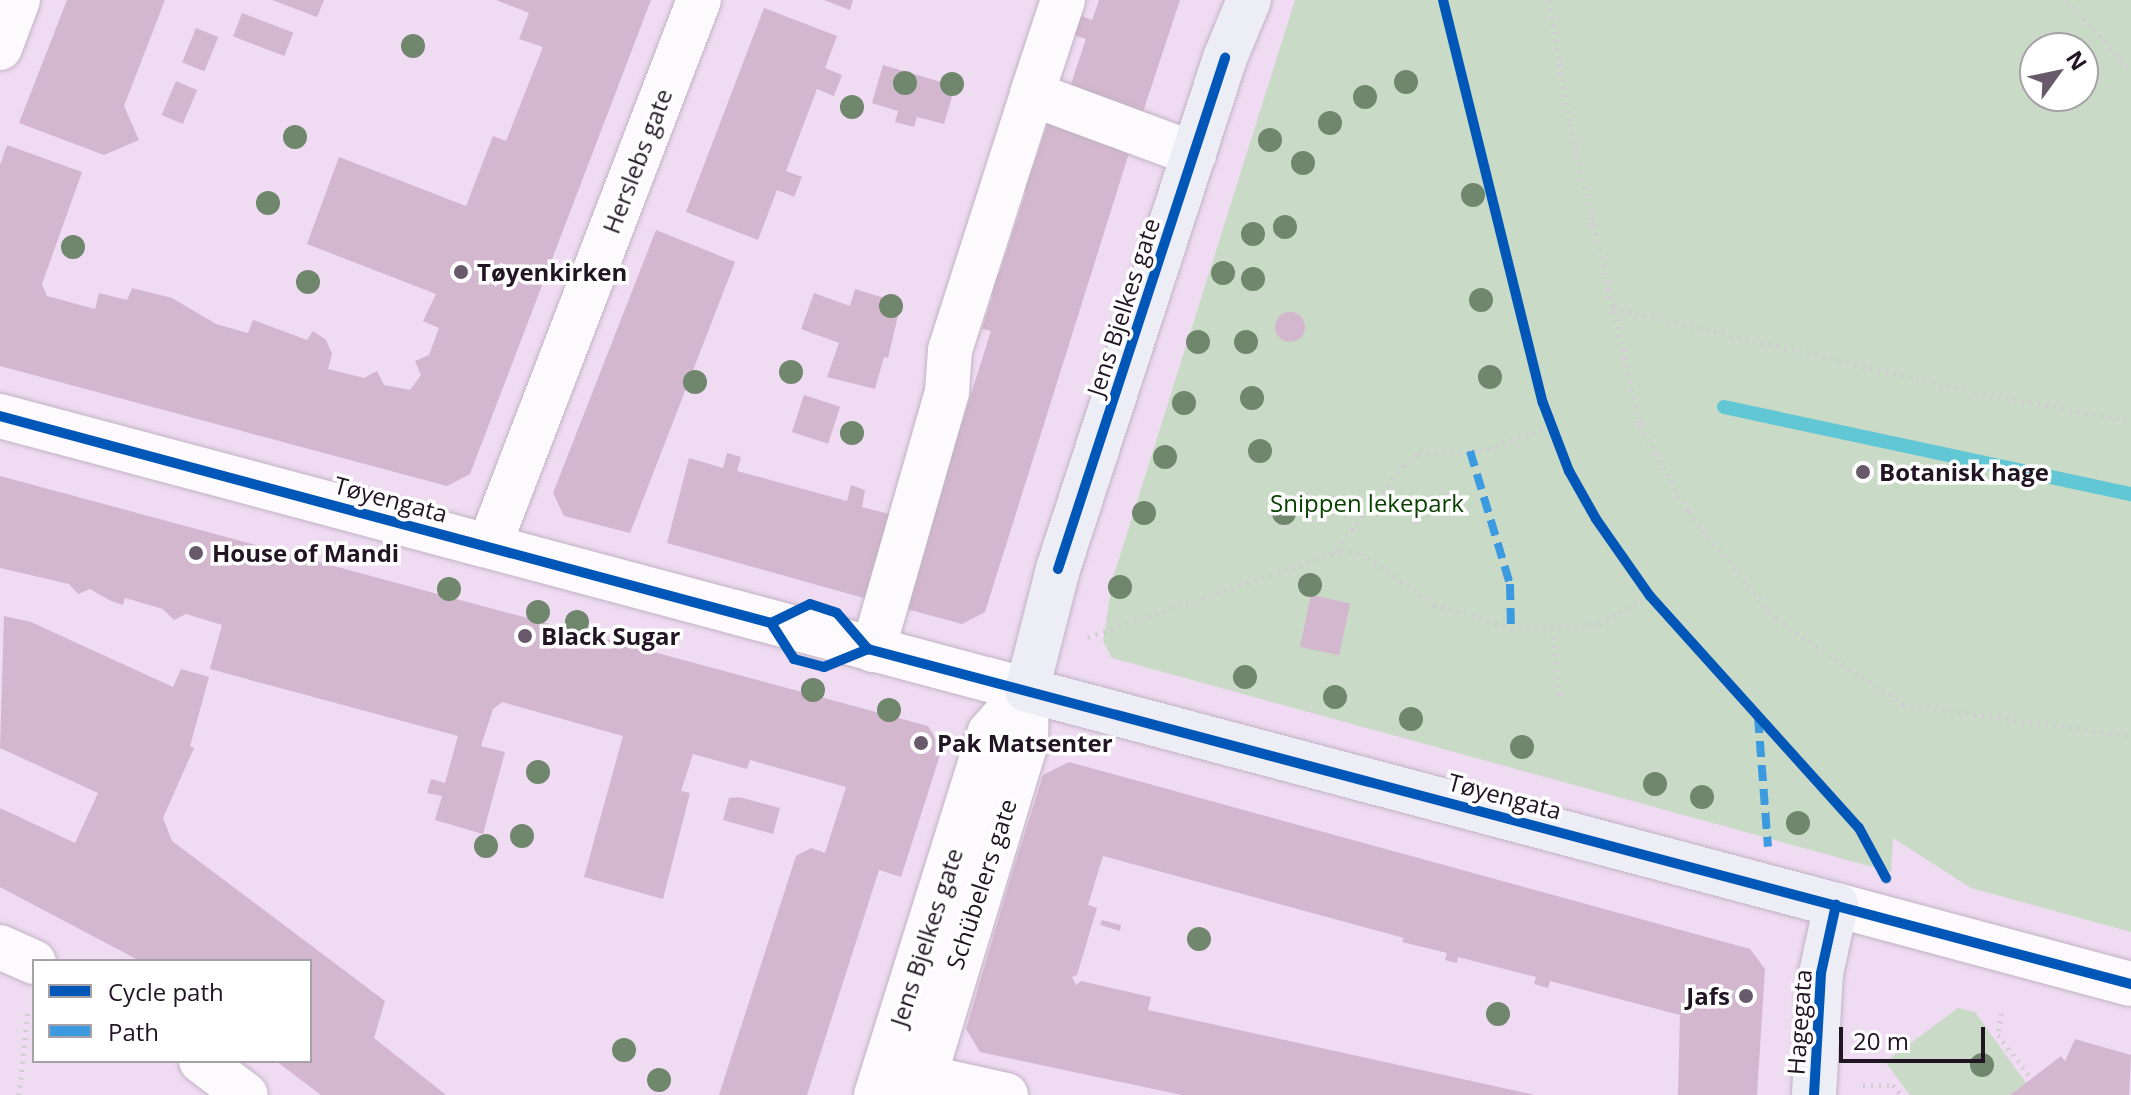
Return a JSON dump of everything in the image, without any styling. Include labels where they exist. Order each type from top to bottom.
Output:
[{"type":"main road","name":"Jens Bjelkes gate","points":[[1225,58],[1237,0]]},
{"type":"main road","name":"Jens Bjelkes gate","points":[[1027,690],[1046,607],[1225,58],[1249,0]]},
{"type":"main road","name":"Tøyengata","points":[[1027,690],[1836,905]]},
{"type":"main road","name":"Hagegata","points":[[1814,1095],[1821,973],[1836,905]]},
{"type":"street","points":[[0,48],[18,0]]},
{"type":"street","name":"Herslebs gate","points":[[489,546],[699,0]]},
{"type":"street","points":[[873,650],[947,392],[950,350],[1063,0]]},
{"type":"street","points":[[1032,94],[1194,154]]},
{"type":"street","name":"Tøyengata","points":[[0,416],[1027,690]]},
{"type":"street","name":"Schübelers gate","points":[[1006,1095],[922,1086],[1026,742],[1027,690]]},
{"type":"street","name":"Jens Bjelkes gate","points":[[876,1095],[990,732],[1027,690]]},
{"type":"street","name":"Tøyengata","points":[[1836,905],[2131,984]]},
{"type":"street","points":[[0,947],[32,961]]},
{"type":"street","points":[[204,1063],[246,1095]]},
{"type":"path","points":[[1549,0],[1570,124],[1640,425],[1688,512],[1776,619],[1903,704],[2131,736]]},
{"type":"path","points":[[2067,0],[2131,70]]},
{"type":"path","points":[[1613,308],[1975,392],[2131,421]]},
{"type":"path","points":[[1547,415],[1557,441]]},
{"type":"path","points":[[1332,555],[1403,465],[1419,453],[1480,451],[1551,427]]},
{"type":"path","points":[[1087,637],[1332,555],[1361,553],[1407,588],[1461,615],[1511,628],[1552,630],[1599,624],[1650,596]]},
{"type":"path","points":[[1642,585],[1661,607]]},
{"type":"path","points":[[1552,630],[1559,699]]},
{"type":"path","points":[[19,1095],[28,1008]]},
{"type":"path","points":[[2001,1013],[1998,1035],[2032,1079]]},
{"type":"path","points":[[1862,1085],[1893,1085],[1901,1095]]},
{"type":"green space","name":"Snippen lekepark","points":[[1295,0],[2131,0],[2131,932],[1971,888],[1893,838],[1891,872],[1112,658],[1103,641],[1113,578]]},
{"type":"green space","points":[[1958,1008],[1975,1012],[2026,1083],[2010,1095],[1910,1095],[1885,1062]]},
{"type":"building","points":[[67,0],[165,0],[124,106],[139,140],[104,155],[19,123]]},
{"type":"building","points":[[272,0],[324,0],[317,17]]},
{"type":"building","points":[[496,0],[651,0],[470,474],[447,486],[0,366],[0,165],[7,145],[82,172],[42,284],[47,296],[95,309],[99,293],[127,300],[132,288],[172,298],[216,324],[248,333],[253,320],[307,340],[313,331],[326,340],[332,354],[328,369],[364,378],[377,371],[384,385],[410,390],[421,375],[415,361],[429,355],[439,328],[423,321],[436,294],[307,244],[339,157],[466,206],[493,136],[506,141],[543,47],[519,39],[529,13]]},
{"type":"building","points":[[824,0],[853,0],[850,10]]},
{"type":"building","points":[[1099,0],[1180,0],[1143,112],[1070,87],[1086,39],[1068,33],[1074,13],[1092,20]]},
{"type":"building","points":[[764,8],[837,36],[825,68],[842,75],[834,96],[817,89],[786,171],[802,177],[794,197],[777,190],[758,240],[686,212]]},
{"type":"building","points":[[242,13],[293,33],[284,56],[233,36]]},
{"type":"building","points":[[196,28],[218,37],[204,71],[182,62]]},
{"type":"building","points":[[883,65],[955,86],[944,124],[917,117],[914,127],[895,122],[898,111],[872,103]]},
{"type":"building","points":[[176,81],[197,90],[183,124],[162,115]]},
{"type":"building","points":[[1049,119],[1130,150],[985,612],[962,624],[903,608],[991,331],[982,329],[993,295],[976,290],[983,269],[999,274],[1026,192],[1009,187],[1016,165],[1032,170]]},
{"type":"building","points":[[656,230],[735,262],[630,533],[564,516],[553,493]]},
{"type":"building","points":[[855,289],[901,303],[888,358],[884,357],[875,389],[827,377],[839,343],[801,329],[814,293],[850,306]]},
{"type":"building","points":[[1290,312],[1296,313],[1304,321],[1304,333],[1296,341],[1290,342],[1284,341],[1276,333],[1275,327],[1276,321],[1284,313]]},
{"type":"building","points":[[804,395],[840,407],[828,444],[792,432]]},
{"type":"building","points":[[727,453],[741,457],[737,471],[847,501],[851,485],[865,490],[862,507],[893,515],[871,600],[667,543],[689,458],[723,468]]},
{"type":"building","points":[[0,476],[928,726],[942,749],[901,877],[879,870],[807,1095],[719,1095],[796,856],[811,848],[825,853],[846,787],[750,760],[747,769],[693,754],[681,791],[690,793],[663,899],[584,877],[623,736],[502,702],[493,709],[481,746],[505,752],[483,834],[435,820],[442,796],[427,793],[431,779],[445,783],[458,736],[210,669],[222,625],[186,614],[174,620],[163,609],[125,598],[123,605],[90,589],[78,594],[69,584],[0,568]]},
{"type":"building","points":[[1311,595],[1350,603],[1339,655],[1300,647]]},
{"type":"building","points":[[4,616],[31,622],[173,687],[181,669],[209,677],[190,746],[194,748],[163,818],[172,841],[385,1001],[374,1038],[446,1095],[321,1095],[279,1063],[312,1063],[312,959],[136,959],[0,887],[0,808],[75,843],[98,793],[0,748]]},
{"type":"building","points":[[1069,762],[1750,949],[1765,969],[1757,1095],[1678,1095],[1680,1015],[1550,981],[1548,988],[1534,984],[1536,977],[1458,957],[1457,963],[1445,960],[1447,953],[1402,942],[1404,938],[1103,856],[1088,905],[1097,908],[1077,975],[1072,977],[1076,985],[1081,981],[1151,997],[1148,1010],[1535,1095],[1182,1095],[980,1052],[966,1029],[1010,880],[1043,775]]},
{"type":"building","points":[[739,797],[780,808],[773,834],[723,820],[729,798]]},
{"type":"building","points":[[1102,920],[1121,925],[1120,931],[1100,925]]},
{"type":"building","points":[[2075,1039],[2131,1055],[2129,1095],[2010,1095],[2061,1056],[2065,1061]]},
{"type":"waterway","points":[[1724,407],[2131,494]]},
{"type":"marked path","points":[[1470,451],[1510,584],[1511,628]]},
{"type":"marked path","points":[[1758,717],[1768,847]]},
{"type":"cycle path","points":[[1443,0],[1543,403],[1569,471],[1596,519],[1650,596],[1859,828],[1886,878]]},
{"type":"cycle path","points":[[1058,569],[1225,58]]},
{"type":"cycle path","points":[[0,416],[771,623]]},
{"type":"cycle path","points":[[771,623],[810,604],[837,613],[868,649]]},
{"type":"cycle path","points":[[771,623],[794,659],[824,667],[868,649]]},
{"type":"cycle path","points":[[868,649],[2131,984]]},
{"type":"cycle path","points":[[1814,1095],[1821,973],[1836,905]]},
{"type":"place","name":"Tøyenkirken","points":[[461,272]]},
{"type":"place","name":"Botanisk hage","points":[[1863,472]]},
{"type":"place","name":"House of Mandi","points":[[196,553]]},
{"type":"place","name":"Black Sugar","points":[[525,636]]},
{"type":"place","name":"Pak Matsenter","points":[[921,743]]},
{"type":"place","name":"Jafs","points":[[1746,996]]}]
